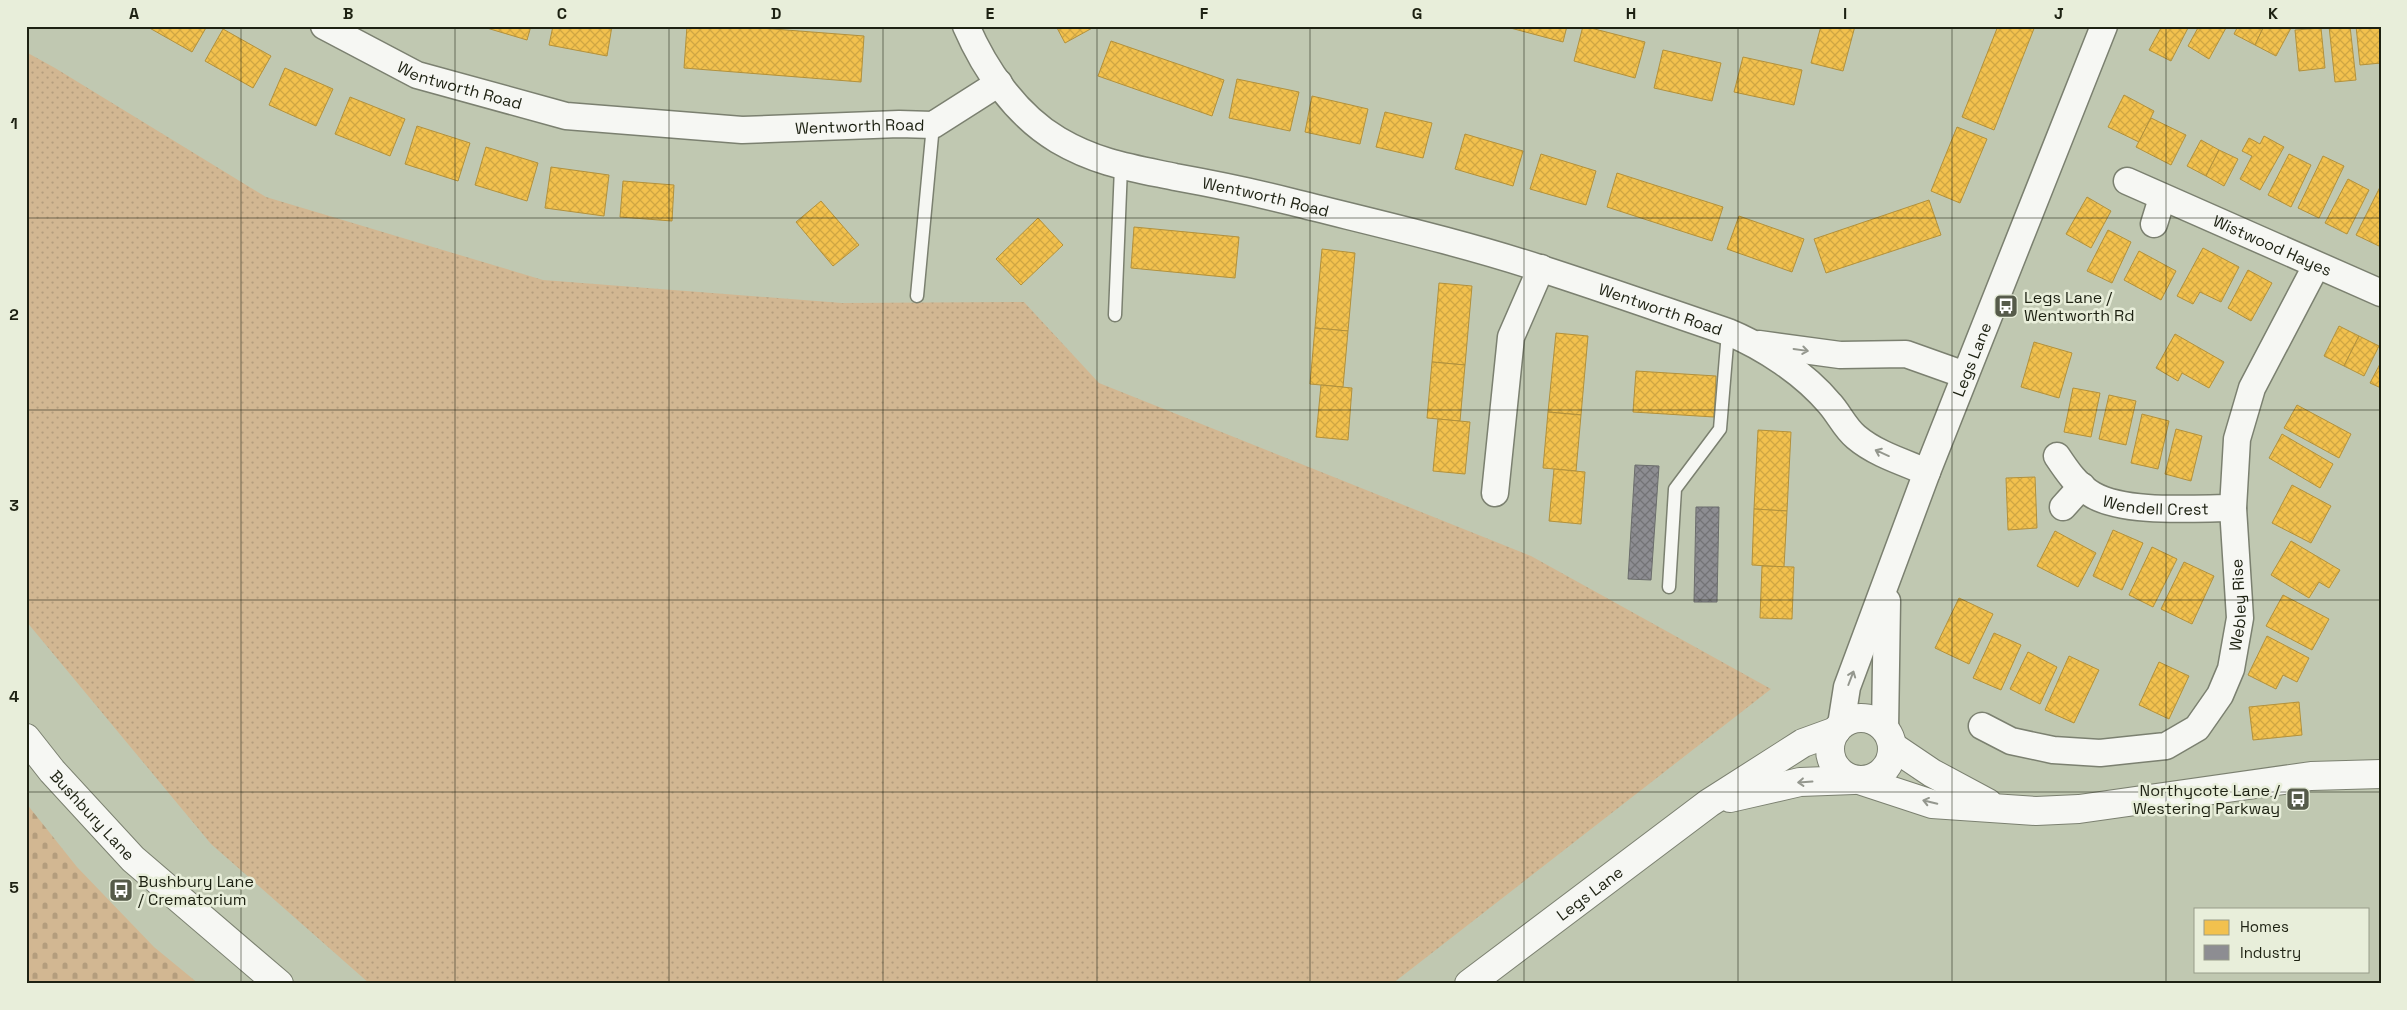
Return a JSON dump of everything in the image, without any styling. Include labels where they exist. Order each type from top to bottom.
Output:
[{"type":"street","name":"Wentworth Road","points":[[324,26],[417,75],[566,116],[742,130],[899,124],[933,125],[999,84],[1025,115],[1056,139],[1090,157],[1121,167],[1267,196],[1541,268],[1728,332],[1753,343],[1798,375],[1829,403],[1855,436],[1877,451],[1927,472]]},
{"type":"street","points":[[966,26],[978,54],[999,84]]},
{"type":"street","name":"Legs Lane","points":[[1469,984],[1709,803],[1803,743],[1838,728],[1848,687],[1927,472],[2041,190],[2104,26]]},
{"type":"street","name":"Wistwood Hayes","points":[[2127,181],[2316,266],[2381,293]]},
{"type":"street","points":[[2154,224],[2162,198]]},
{"type":"street","name":"Webley Rise","points":[[1982,726],[2011,741],[2052,750],[2100,753],[2166,746],[2197,728],[2220,695],[2231,669],[2240,618],[2233,508],[2238,439],[2252,388],[2316,266]]},
{"type":"street","points":[[1495,493],[1511,337],[1541,268]]},
{"type":"street","name":"Wentworth Road","points":[[1753,343],[1840,355],[1906,354],[1965,375]]},
{"type":"street","name":"Wendell Crest","points":[[2057,456],[2070,476],[2094,496],[2136,508],[2233,508]]},
{"type":"street","name":"Wendell Crest","points":[[2063,507],[2082,486]]},
{"type":"street","name":"Legs Lane","points":[[1887,582],[1888,737]]},
{"type":"street","points":[[1995,807],[1932,773],[1888,737],[1875,721],[1864,718],[1852,720],[1838,728],[1830,750],[1832,760],[1845,776],[1932,804],[2036,811],[2079,809],[2311,776],[2381,774]]},
{"type":"street","points":[[1858,780],[1875,778],[1885,770],[1891,759],[1888,737]]},
{"type":"street","name":"Bushbury Lane","points":[[27,742],[133,859],[280,984]]},
{"type":"street","name":"Legs Lane","points":[[1709,803],[1800,782],[1858,780]]},
{"type":"lane","points":[[917,296],[933,125]]},
{"type":"lane","points":[[1115,315],[1121,167]]},
{"type":"lane","points":[[1669,587],[1675,489],[1720,428],[1728,332]]},
{"type":"green space","points":[[26,52],[266,197],[543,280],[842,303],[1024,302],[1099,383],[1531,556],[1771,689],[1392,984],[370,984],[211,844],[26,621]]},
{"type":"green space","points":[[26,803],[77,867],[154,947],[199,984],[26,984]]},
{"type":"building: Homes","points":[[146,26],[207,26],[192,52]]},
{"type":"building: Homes","points":[[480,26],[531,26],[527,40]]},
{"type":"building: Homes","points":[[553,26],[612,26],[607,56],[549,45]]},
{"type":"building: Homes","points":[[687,26],[734,26],[864,36],[861,82],[684,68]]},
{"type":"building: Homes","points":[[1056,26],[1096,26],[1065,43]]},
{"type":"building: Homes","points":[[1503,26],[1567,26],[1563,42]]},
{"type":"building: Homes","points":[[1583,26],[1645,42],[1635,78],[1574,61]]},
{"type":"building: Homes","points":[[1821,26],[1855,26],[1843,71],[1811,63]]},
{"type":"building: Homes","points":[[1998,26],[2035,26],[1994,130],[1962,117]]},
{"type":"building: Homes","points":[[2162,26],[2189,26],[2171,61],[2149,50]]},
{"type":"building: Homes","points":[[2199,26],[2227,26],[2209,59],[2188,46]]},
{"type":"building: Homes","points":[[2238,26],[2264,26],[2255,45],[2234,34]]},
{"type":"building: Homes","points":[[2264,26],[2291,28],[2276,56],[2255,45]]},
{"type":"building: Homes","points":[[2329,26],[2350,26],[2356,80],[2335,82]]},
{"type":"building: Homes","points":[[2356,26],[2381,26],[2381,63],[2360,65]]},
{"type":"building: Homes","points":[[2321,28],[2325,68],[2299,71],[2295,30]]},
{"type":"building: Homes","points":[[223,29],[271,56],[253,88],[205,61]]},
{"type":"building: Homes","points":[[1111,41],[1224,80],[1212,116],[1098,76]]},
{"type":"building: Homes","points":[[1663,50],[1721,63],[1712,101],[1654,88]]},
{"type":"building: Homes","points":[[1743,57],[1802,70],[1794,105],[1734,92]]},
{"type":"building: Homes","points":[[285,68],[333,89],[316,126],[269,105]]},
{"type":"building: Homes","points":[[1237,79],[1299,92],[1290,131],[1229,118]]},
{"type":"building: Homes","points":[[2124,95],[2154,111],[2139,142],[2108,127]]},
{"type":"building: Homes","points":[[1312,96],[1368,109],[1360,144],[1305,132]]},
{"type":"building: Homes","points":[[350,97],[405,119],[390,156],[335,134]]},
{"type":"building: Homes","points":[[1385,112],[1432,123],[1423,158],[1376,147]]},
{"type":"building: Homes","points":[[2151,118],[2186,135],[2171,165],[2136,147]]},
{"type":"building: Homes","points":[[417,126],[470,143],[458,181],[405,164]]},
{"type":"building: Homes","points":[[1957,127],[1987,139],[1960,203],[1931,191]]},
{"type":"building: Homes","points":[[1465,134],[1523,151],[1513,186],[1455,169]]},
{"type":"building: Homes","points":[[2264,136],[2284,147],[2260,190],[2240,179],[2252,156],[2242,151],[2249,138],[2260,144]]},
{"type":"building: Homes","points":[[2201,140],[2219,150],[2206,176],[2187,166]]},
{"type":"building: Homes","points":[[486,147],[538,163],[527,201],[475,185]]},
{"type":"building: Homes","points":[[2219,150],[2238,159],[2224,186],[2206,176]]},
{"type":"building: Homes","points":[[1541,154],[1596,171],[1586,205],[1530,189]]},
{"type":"building: Homes","points":[[2289,154],[2311,165],[2291,207],[2268,195]]},
{"type":"building: Homes","points":[[2323,156],[2344,166],[2319,218],[2298,208]]},
{"type":"building: Homes","points":[[551,167],[609,175],[604,216],[545,208]]},
{"type":"building: Homes","points":[[1617,173],[1723,207],[1712,241],[1607,207]]},
{"type":"building: Homes","points":[[2348,179],[2369,190],[2347,234],[2325,223]]},
{"type":"building: Homes","points":[[623,181],[674,185],[672,221],[620,217]]},
{"type":"building: Homes","points":[[2381,185],[2381,247],[2356,235]]},
{"type":"building: Homes","points":[[2087,197],[2111,211],[2091,248],[2066,234]]},
{"type":"building: Homes","points":[[1929,200],[1941,235],[1826,273],[1814,239]]},
{"type":"building: Homes","points":[[821,201],[859,245],[833,266],[796,222]]},
{"type":"building: Homes","points":[[1739,216],[1804,239],[1792,272],[1727,249]]},
{"type":"building: Homes","points":[[1038,218],[1063,245],[1021,285],[996,259]]},
{"type":"building: Homes","points":[[1134,227],[1239,237],[1235,278],[1131,268]]},
{"type":"building: Homes","points":[[2108,230],[2131,242],[2112,283],[2087,271]]},
{"type":"building: Homes","points":[[2203,248],[2239,267],[2221,302],[2200,292],[2193,304],[2177,296]]},
{"type":"building: Homes","points":[[1322,249],[1355,253],[1348,331],[1315,328]]},
{"type":"building: Homes","points":[[2139,251],[2176,271],[2161,300],[2124,280]]},
{"type":"building: Homes","points":[[2248,270],[2272,283],[2251,321],[2228,308]]},
{"type":"building: Homes","points":[[1439,283],[1472,286],[1465,365],[1432,362]]},
{"type":"building: Homes","points":[[2339,326],[2359,336],[2344,366],[2324,356]]},
{"type":"building: Homes","points":[[1315,328],[1348,331],[1343,387],[1310,384]]},
{"type":"building: Homes","points":[[1556,333],[1588,336],[1581,415],[1548,412]]},
{"type":"building: Homes","points":[[2175,334],[2224,362],[2209,388],[2182,373],[2178,381],[2156,368]]},
{"type":"building: Homes","points":[[2359,336],[2379,346],[2364,376],[2344,366]]},
{"type":"building: Homes","points":[[2034,342],[2072,353],[2059,398],[2021,387]]},
{"type":"building: Homes","points":[[1432,362],[1465,365],[1460,421],[1427,418]]},
{"type":"building: Homes","points":[[2381,362],[2381,388],[2370,383]]},
{"type":"building: Homes","points":[[1636,371],[1716,376],[1714,417],[1633,412]]},
{"type":"building: Homes","points":[[1321,385],[1352,388],[1348,440],[1316,437]]},
{"type":"building: Homes","points":[[2073,388],[2100,393],[2091,437],[2064,432]]},
{"type":"building: Homes","points":[[2109,395],[2136,401],[2126,445],[2099,439]]},
{"type":"building: Homes","points":[[2297,405],[2351,434],[2339,458],[2284,428]]},
{"type":"building: Homes","points":[[1548,412],[1581,415],[1576,471],[1543,468]]},
{"type":"building: Homes","points":[[2142,414],[2169,421],[2158,469],[2131,463]]},
{"type":"building: Homes","points":[[1438,419],[1470,422],[1465,474],[1433,471]]},
{"type":"building: Homes","points":[[2176,429],[2202,436],[2191,481],[2165,474]]},
{"type":"building: Homes","points":[[1758,430],[1791,432],[1787,511],[1754,509]]},
{"type":"building: Homes","points":[[2282,434],[2333,464],[2320,488],[2269,458]]},
{"type":"building: Homes","points":[[1554,469],[1585,472],[1581,524],[1549,521]]},
{"type":"building: Homes","points":[[2035,477],[2037,528],[2008,530],[2006,478]]},
{"type":"building: Homes","points":[[2292,485],[2331,506],[2311,543],[2272,523]]},
{"type":"building: Homes","points":[[1754,509],[1787,511],[1784,567],[1752,565]]},
{"type":"building: Homes","points":[[2113,530],[2143,543],[2122,590],[2093,576]]},
{"type":"building: Homes","points":[[2055,531],[2096,553],[2078,587],[2037,566]]},
{"type":"building: Homes","points":[[2291,541],[2340,570],[2329,588],[2319,582],[2309,598],[2271,575]]},
{"type":"building: Homes","points":[[2152,547],[2177,559],[2153,607],[2129,595]]},
{"type":"building: Homes","points":[[2184,562],[2214,576],[2192,624],[2161,609]]},
{"type":"building: Homes","points":[[1762,566],[1794,567],[1792,619],[1760,618]]},
{"type":"building: Homes","points":[[2283,595],[2329,619],[2312,650],[2266,626]]},
{"type":"building: Homes","points":[[1959,598],[1993,614],[1969,664],[1935,648]]},
{"type":"building: Homes","points":[[1994,633],[2021,645],[2001,690],[1973,678]]},
{"type":"building: Homes","points":[[2267,636],[2309,658],[2297,682],[2283,675],[2276,689],[2248,675]]},
{"type":"building: Homes","points":[[2028,652],[2057,667],[2040,704],[2010,689]]},
{"type":"building: Homes","points":[[2069,656],[2099,670],[2074,723],[2045,710]]},
{"type":"building: Homes","points":[[2159,662],[2189,676],[2169,719],[2139,705]]},
{"type":"building: Homes","points":[[2299,702],[2302,735],[2253,740],[2249,707]]},
{"type":"building: Industry","points":[[1635,465],[1659,466],[1651,580],[1628,579]]},
{"type":"building: Industry","points":[[1696,507],[1719,507],[1717,602],[1694,602]]},
{"type":"place","name":"Legs Lane / Wentworth Rd","points":[[2006,306]]},
{"type":"place","name":"Northycote Lane / Westering Parkway","points":[[2298,799]]},
{"type":"place","name":"Bushbury Lane / Crematorium","points":[[121,890]]}]
